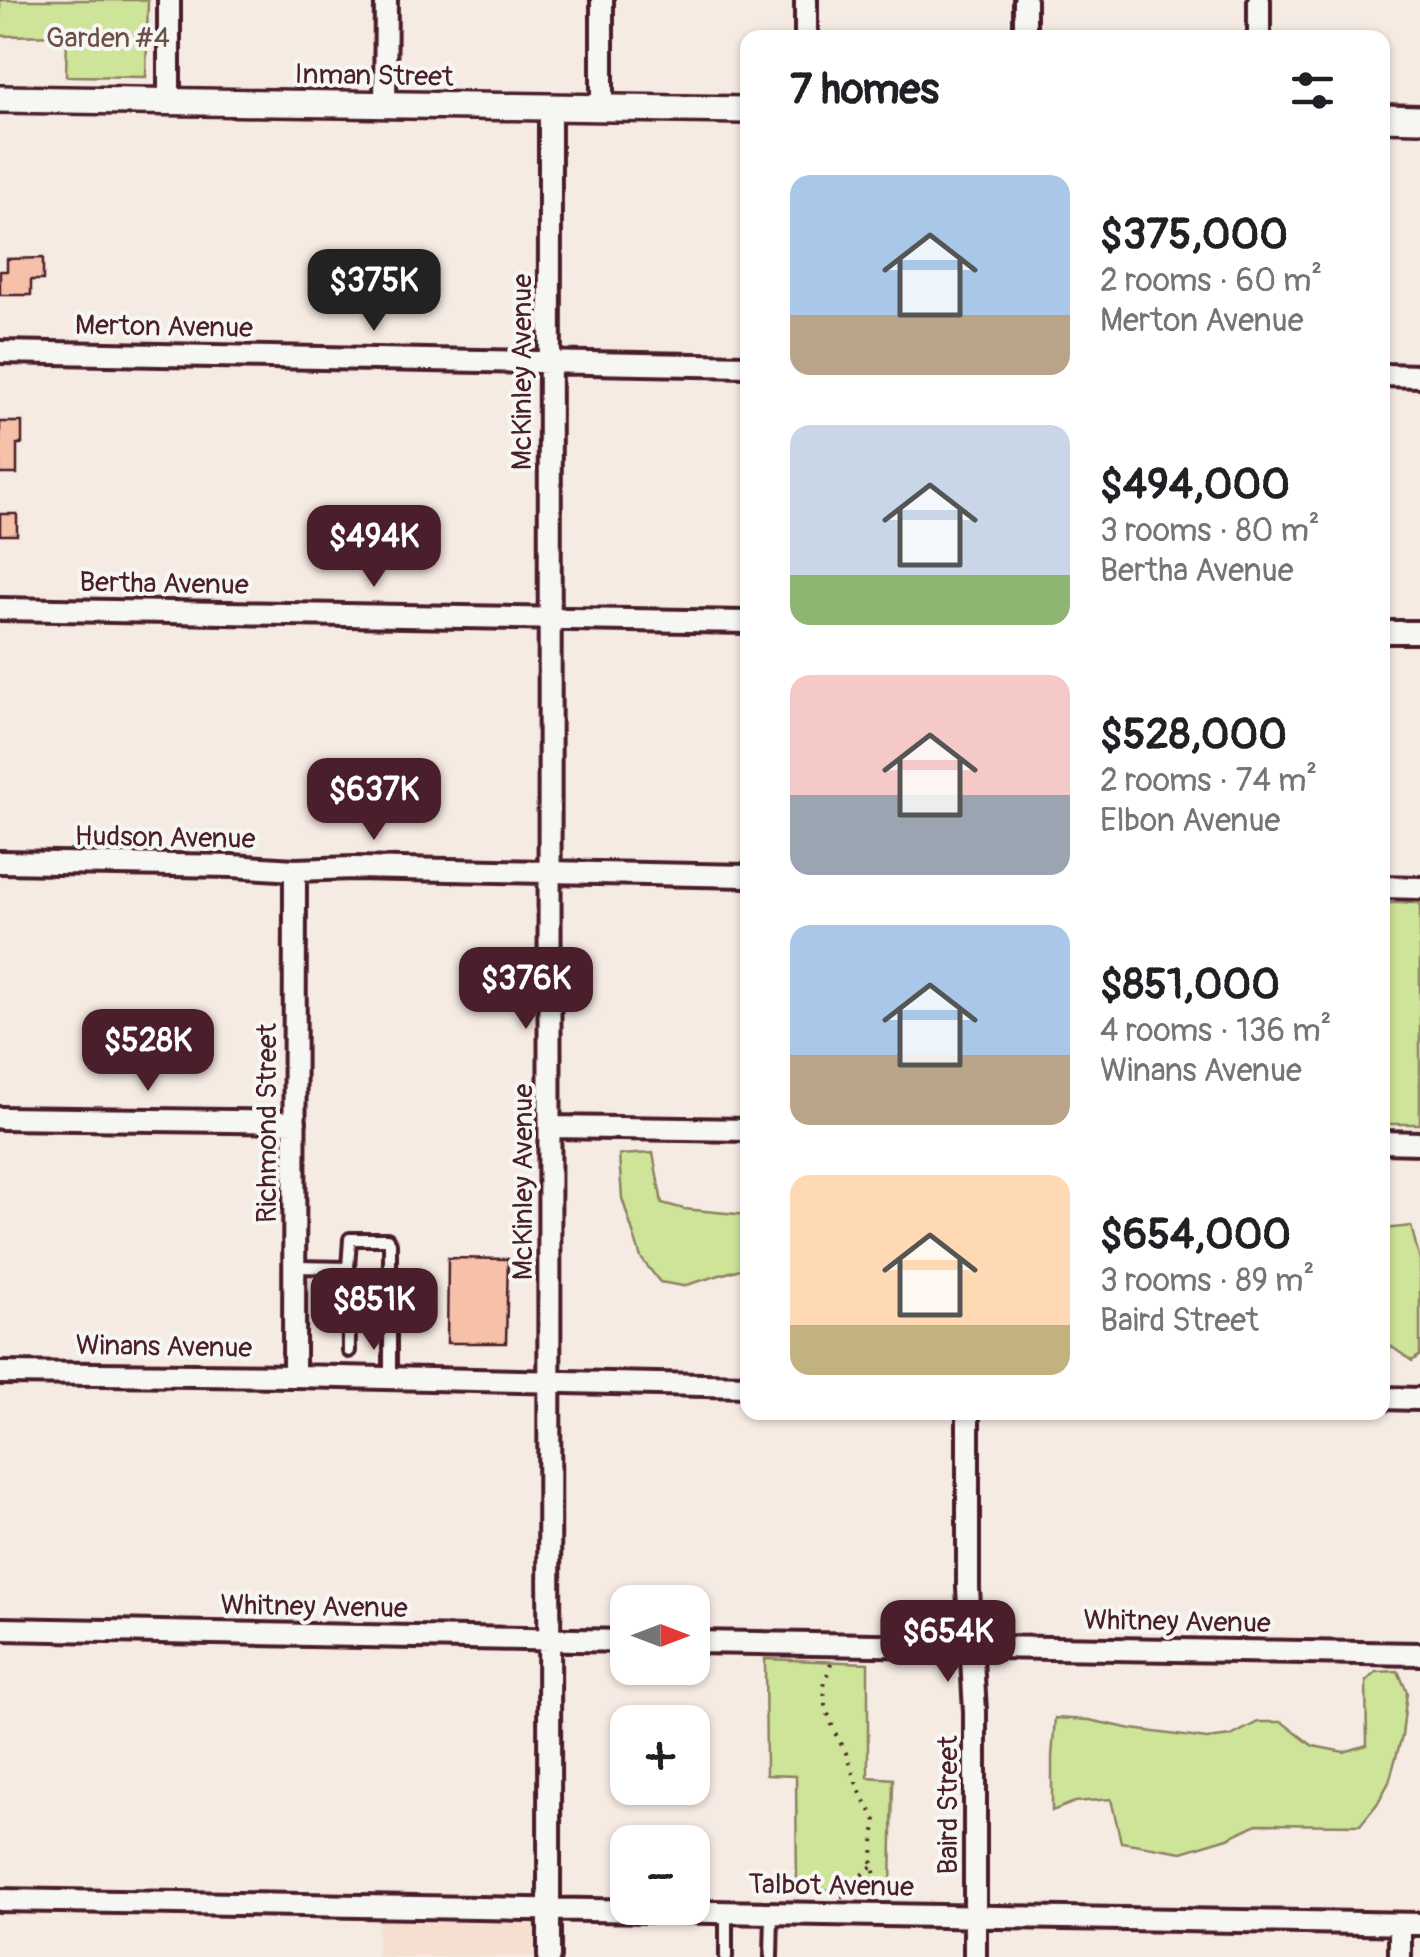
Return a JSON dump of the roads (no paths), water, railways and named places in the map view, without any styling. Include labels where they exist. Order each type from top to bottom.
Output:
[{"type":"street","points":[[169,0],[169,102]]},
{"type":"street","points":[[384,106],[386,0]]},
{"type":"street","points":[[602,0],[602,108]]},
{"type":"street","points":[[806,0],[806,30]]},
{"type":"street","points":[[1025,30],[1026,0]]},
{"type":"street","points":[[1259,0],[1259,30]]},
{"type":"street","name":"Inman Street","points":[[0,99],[740,110]]},
{"type":"street","name":"McKinley Avenue","points":[[549,1957],[550,108]]},
{"type":"street","points":[[1390,118],[1420,118]]},
{"type":"street","name":"Merton Avenue","points":[[0,352],[740,366]]},
{"type":"street","points":[[1390,375],[1420,376]]},
{"type":"street","name":"Bertha Avenue","points":[[0,608],[740,622]]},
{"type":"street","points":[[1390,632],[1420,632]]},
{"type":"street","name":"Hudson Avenue","points":[[0,862],[740,876]]},
{"type":"street","name":"Richmond Street","points":[[294,1376],[295,870]]},
{"type":"street","points":[[1390,887],[1420,888]]},
{"type":"street","points":[[0,1118],[295,1122]]},
{"type":"street","points":[[551,1127],[740,1130]]},
{"type":"street","points":[[1390,1142],[1420,1143]]},
{"type":"street","name":"Winans Avenue","points":[[0,1373],[740,1386]]},
{"type":"street","points":[[1390,1398],[1420,1399]]},
{"type":"street","name":"Baird Street","points":[[968,1420],[976,1957]]},
{"type":"street","name":"Whitney Avenue","points":[[0,1628],[610,1641]]},
{"type":"street","name":"Whitney Avenue","points":[[710,1642],[1420,1654]]},
{"type":"street","name":"Talbot Avenue","points":[[0,1900],[1410,1924]]},
{"type":"street","points":[[1400,1957],[1410,1924]]},
{"type":"lane","points":[[350,1351],[350,1240],[387,1239],[390,1378]]},
{"type":"lane","points":[[294,1267],[348,1268]]},
{"type":"lane","points":[[726,1912],[726,1957]]},
{"type":"lane","points":[[772,1913],[772,1957]]},
{"type":"park label","name":"Garden #4","points":[[108,38]]}]
